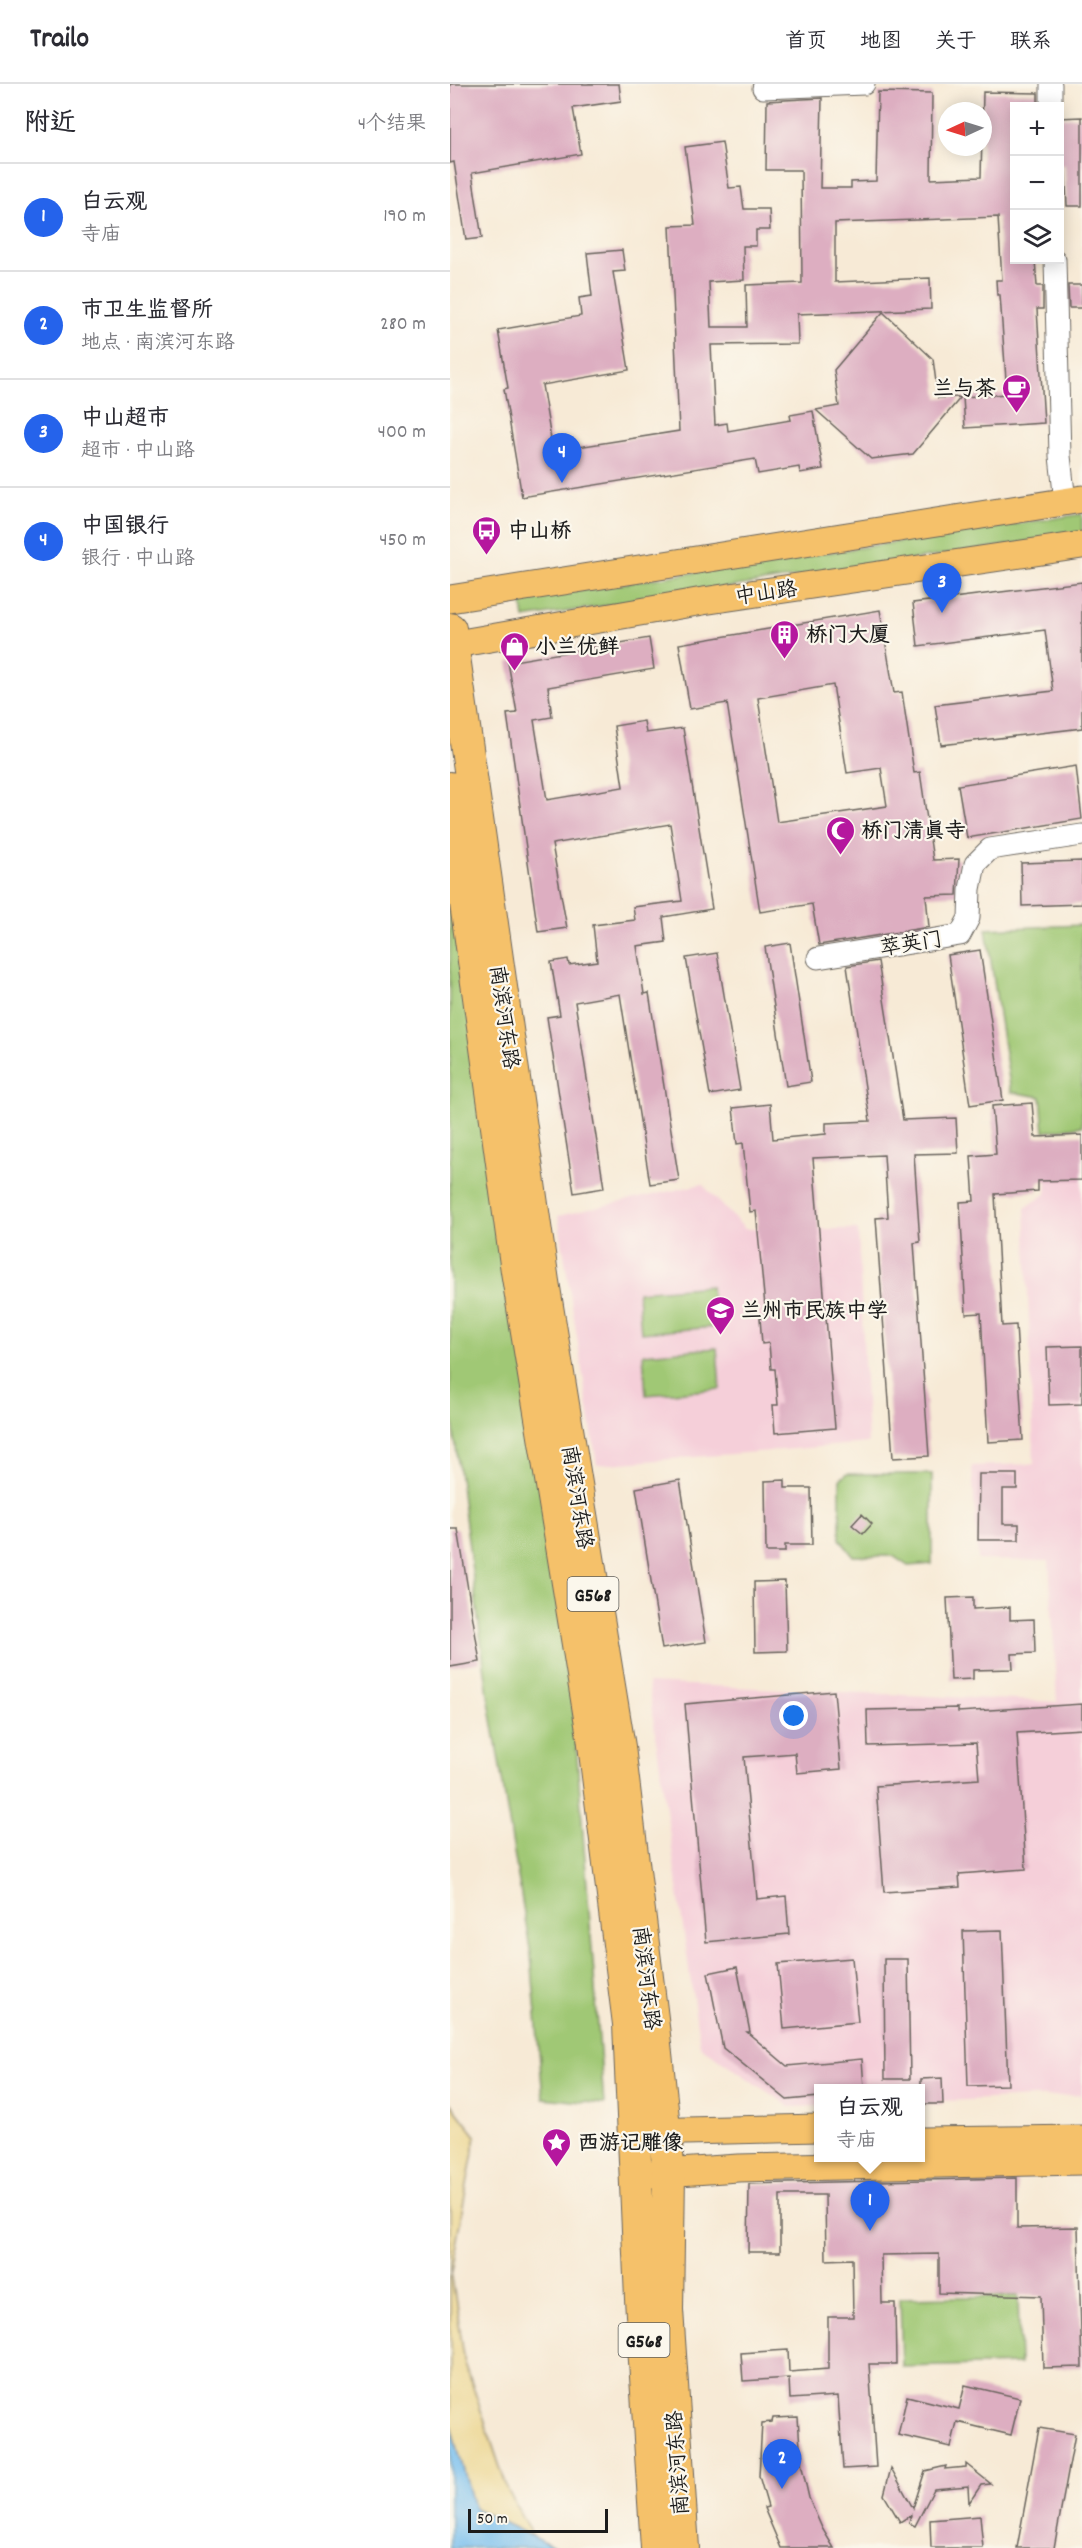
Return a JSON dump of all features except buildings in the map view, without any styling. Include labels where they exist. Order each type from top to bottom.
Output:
[{"type":"highway","name":"南滨河东路","points":[[451,639],[540,1263],[619,1747],[667,2153],[667,2310],[683,2548]]},
{"type":"highway","name":"南滨河东路","points":[[450,788],[517,1271],[593,1736],[629,2024],[657,2548]]},
{"type":"main road","name":"中山路","points":[[450,598],[1073,500]]},
{"type":"main road","name":"中山路","points":[[451,639],[1082,545]]},
{"type":"main road","points":[[925,2125],[1082,2123]]},
{"type":"main road","points":[[635,2155],[667,2153],[814,2129]]},
{"type":"main road","points":[[925,2141],[1082,2139]]},
{"type":"main road","points":[[635,2155],[741,2150],[814,2143]]},
{"type":"main road","points":[[741,2150],[814,2154]]},
{"type":"main road","points":[[925,2152],[1082,2150]]},
{"type":"main road","points":[[667,2153],[738,2168],[1082,2161]]},
{"type":"street","points":[[763,88],[864,84]]},
{"type":"street","points":[[1036,84],[1051,84],[1051,102]]},
{"type":"street","points":[[1054,264],[1060,456],[1073,500]]},
{"type":"street","name":"萃英门","points":[[818,958],[960,934],[969,918],[970,890],[975,864],[990,849],[1082,835]]},
{"type":"shaded area","points":[[1082,1164],[1082,2095],[925,2102],[925,2084],[814,2084],[814,2106],[790,2107],[700,2046],[648,1683],[1057,1702],[1049,1561],[978,1560],[972,1466],[1034,1464],[1025,1208],[1046,1194],[1048,1168]]},
{"type":"shaded area","name":"兰州市民族中学","points":[[702,1184],[745,1229],[858,1229],[868,1443],[597,1465],[558,1216]]},
{"type":"green space","points":[[1082,514],[1082,534],[524,618],[521,599]]},
{"type":"green space","points":[[450,885],[569,1653],[604,2104],[543,2098],[531,1955],[488,1695],[450,1400]]},
{"type":"green space","points":[[1082,925],[1082,1126],[1044,1132],[1041,1097],[1011,1092],[986,929]]},
{"type":"green space","points":[[711,1286],[715,1327],[641,1333],[638,1292]]},
{"type":"green space","points":[[717,1348],[720,1389],[646,1395],[643,1354]]},
{"type":"green space","points":[[847,1474],[932,1474],[932,1564],[908,1566],[893,1556],[853,1556],[840,1539],[840,1479]]},
{"type":"green space","points":[[1018,2296],[1020,2364],[902,2367],[900,2298]]},
{"type":"sand","points":[[450,2103],[476,2136],[451,2271],[465,2363],[508,2491],[533,2537],[474,2508],[450,2420]]},
{"type":"water","points":[[450,2420],[474,2508],[556,2548],[450,2548]]},
{"type":"place","name":"兰与茶","points":[[1017,414]]},
{"type":"place","name":"中国银行","points":[[562,483]]},
{"type":"place","name":"中山桥","points":[[487,556]]},
{"type":"place","name":"中山超市","points":[[942,613]]},
{"type":"place","name":"桥门大厦","points":[[785,660]]},
{"type":"place","name":"小兰优鲜","points":[[514,672]]},
{"type":"place","name":"桥门清真寺","points":[[840,856]]},
{"type":"place","name":"兰州市民族中学","points":[[720,1336]]},
{"type":"place","name":"西游记雕像","points":[[557,2168]]},
{"type":"place","name":"白云观","points":[[870,2231]]},
{"type":"place","name":"市卫生监督所","points":[[782,2489]]}]
